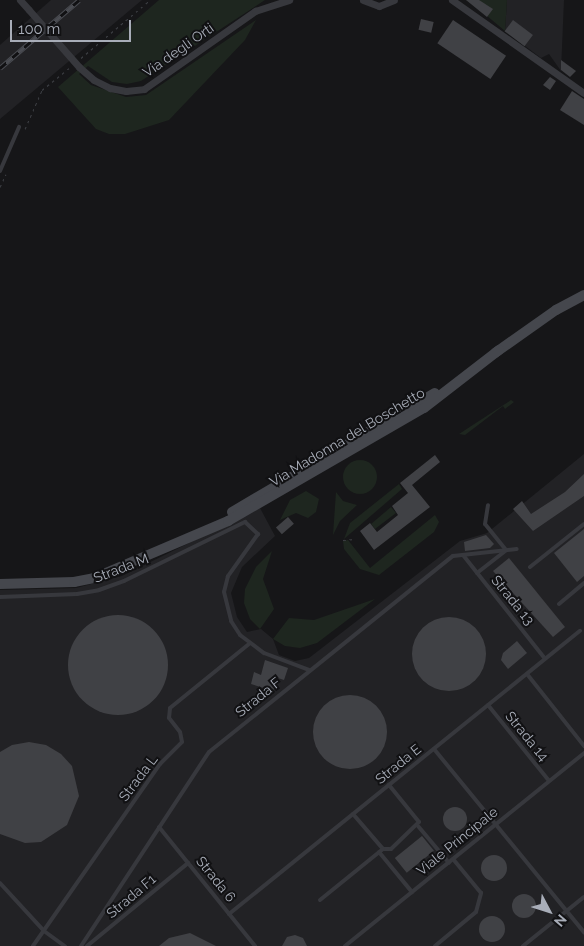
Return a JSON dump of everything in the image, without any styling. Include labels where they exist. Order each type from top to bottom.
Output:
[{"type":"main road","name":"Via Madonna del Boschetto","points":[[0,584],[74,582],[94,578],[200,533],[422,401],[500,350],[556,310],[584,295]]},
{"type":"street","name":"Via degli Orti","points":[[20,0],[76,64],[94,80],[110,88],[126,91],[144,89],[255,11],[289,0]]},
{"type":"street","points":[[361,0],[379,6],[394,0]]},
{"type":"street","points":[[452,0],[584,93]]},
{"type":"lane","points":[[0,171],[19,127]]},
{"type":"lane","points":[[477,574],[506,550],[484,524],[488,505]]},
{"type":"lane","name":"Strada M","points":[[0,597],[77,594],[99,590],[124,581],[240,523],[251,524],[257,537],[228,576],[224,592],[231,621],[249,644]]},
{"type":"lane","points":[[530,567],[584,524]]},
{"type":"lane","name":"Strada F","points":[[81,946],[209,752],[452,556],[517,549]]},
{"type":"lane","name":"Strada 13","points":[[463,555],[545,659]]},
{"type":"lane","points":[[559,604],[584,582]]},
{"type":"lane","name":"Strada E","points":[[229,914],[580,631]]},
{"type":"lane","points":[[249,644],[278,660],[309,670]]},
{"type":"lane","name":"Strada L","points":[[33,946],[160,764],[182,742],[180,732],[169,718],[170,708],[249,644]]},
{"type":"lane","points":[[527,674],[584,746]]},
{"type":"lane","name":"Strada 14","points":[[488,706],[549,781]]},
{"type":"lane","points":[[434,749],[584,932]]},
{"type":"lane","name":"Viale Principale","points":[[345,946],[584,753]]},
{"type":"lane","points":[[389,785],[417,818],[418,826],[449,863]]},
{"type":"lane","points":[[354,814],[383,849]]},
{"type":"lane","points":[[320,900],[379,852],[383,849],[391,849],[418,826]]},
{"type":"lane","name":"Strada 6","points":[[159,827],[255,946]]},
{"type":"lane","points":[[379,852],[412,892]]},
{"type":"lane","points":[[435,946],[476,912],[481,893],[453,859]]},
{"type":"lane","name":"Strada F1","points":[[88,946],[188,863]]},
{"type":"lane","points":[[0,883],[44,931],[65,946]]},
{"type":"lane","points":[[524,946],[584,897]]},
{"type":"path","points":[[23,134],[42,90],[76,64],[150,0]]},
{"type":"path","points":[[0,187],[8,169]]},
{"type":"path","points":[[343,540],[355,538]]},
{"type":"shaded area","points":[[51,0],[142,0],[0,119],[0,45]]},
{"type":"shaded area","points":[[159,0],[265,0],[141,81],[127,84],[112,82],[88,66],[79,74],[91,85],[126,97],[146,95],[256,20],[245,40],[169,120],[125,134],[109,134],[96,129],[58,87]]},
{"type":"shaded area","points":[[466,0],[507,0],[505,31],[474,5]]},
{"type":"shaded area","points":[[507,0],[564,0],[561,71],[549,54],[541,58],[505,31]]},
{"type":"shaded area","points":[[511,400],[514,402],[505,409],[503,406],[465,435],[459,434]]},
{"type":"shaded area","points":[[584,454],[584,946],[0,946],[0,590],[76,588],[122,576],[260,508],[275,536],[242,567],[231,593],[237,617],[247,632],[261,629],[273,639],[279,655],[295,661],[309,658],[460,541],[487,533]]},
{"type":"shaded area","points":[[360,460],[372,465],[377,477],[372,489],[360,494],[348,489],[343,477],[348,465]]},
{"type":"shaded area","points":[[399,484],[402,489],[344,539],[350,523]]},
{"type":"shaded area","points":[[306,491],[319,499],[316,512],[308,518],[296,513],[280,520],[290,500]]},
{"type":"shaded area","points":[[336,492],[343,501],[357,505],[340,521],[333,535]]},
{"type":"shaded area","points":[[391,507],[396,513],[375,529],[371,524]]},
{"type":"shaded area","points":[[435,515],[439,522],[434,532],[379,575],[360,569],[344,549],[343,541],[348,540],[370,568]]},
{"type":"shaded area","points":[[272,551],[263,579],[274,609],[260,629],[250,619],[244,603],[245,589],[256,567]]},
{"type":"shaded area","points":[[375,599],[317,643],[300,648],[285,646],[273,639],[289,618],[314,620]]},
{"type":"building","points":[[466,0],[479,0],[493,9],[487,17]]},
{"type":"building","points":[[421,19],[434,22],[431,33],[419,30]]},
{"type":"building","points":[[453,20],[506,56],[490,79],[437,43]]},
{"type":"building","points":[[513,20],[533,35],[525,46],[505,31]]},
{"type":"building","points":[[561,60],[576,71],[570,77],[561,70]]},
{"type":"building","points":[[550,77],[556,81],[550,90],[543,85]]},
{"type":"building","points":[[572,91],[584,99],[584,125],[560,110]]},
{"type":"building","points":[[435,455],[440,462],[412,485],[430,507],[374,550],[360,531],[370,523],[377,532],[398,515],[392,506],[408,493],[400,483]]},
{"type":"building","points":[[584,474],[584,496],[533,531],[513,509],[522,501],[531,514],[565,492]]},
{"type":"building","points":[[288,517],[294,524],[282,534],[276,527]]},
{"type":"building","points":[[584,529],[584,576],[577,582],[554,553]]},
{"type":"building","points":[[486,535],[494,544],[490,548],[465,551],[464,542]]},
{"type":"building","points":[[509,558],[565,627],[553,637],[493,571]]},
{"type":"building","points":[[118,615],[137,619],[154,629],[164,646],[168,665],[164,684],[154,701],[137,711],[118,715],[99,711],[82,701],[72,684],[68,665],[72,646],[82,629],[99,619]]},
{"type":"building","points":[[449,617],[463,620],[475,628],[483,640],[486,654],[483,668],[475,680],[463,688],[449,691],[435,688],[423,680],[415,668],[412,654],[415,640],[423,628],[435,620]]},
{"type":"building","points":[[517,641],[527,653],[508,669],[501,660],[503,653]]},
{"type":"building","points":[[265,660],[288,668],[284,680],[278,678],[273,691],[251,684],[254,672],[261,675]]},
{"type":"building","points":[[350,695],[364,698],[376,706],[384,718],[387,732],[384,746],[376,758],[364,766],[350,769],[336,766],[324,758],[316,746],[313,732],[316,718],[324,706],[336,698]]},
{"type":"building","points":[[29,742],[46,745],[61,754],[72,766],[79,796],[67,825],[41,842],[25,843],[0,834],[0,752],[12,745]]},
{"type":"building","points":[[455,807],[464,810],[467,819],[464,828],[455,831],[446,828],[443,819],[446,810]]},
{"type":"building","points":[[422,836],[434,851],[407,873],[395,858]]},
{"type":"building","points":[[494,855],[503,859],[507,868],[503,877],[494,881],[485,877],[481,868],[485,859]]},
{"type":"building","points":[[524,894],[533,897],[536,906],[533,915],[524,918],[515,915],[512,906],[515,897]]},
{"type":"building","points":[[492,916],[501,920],[505,929],[501,938],[492,942],[483,938],[479,929],[483,920]]},
{"type":"building","points":[[190,933],[216,946],[159,946],[169,938]]},
{"type":"building","points":[[295,935],[303,938],[307,946],[282,946],[287,937]]},
{"type":"railway","points":[[0,68],[79,0]]}]
